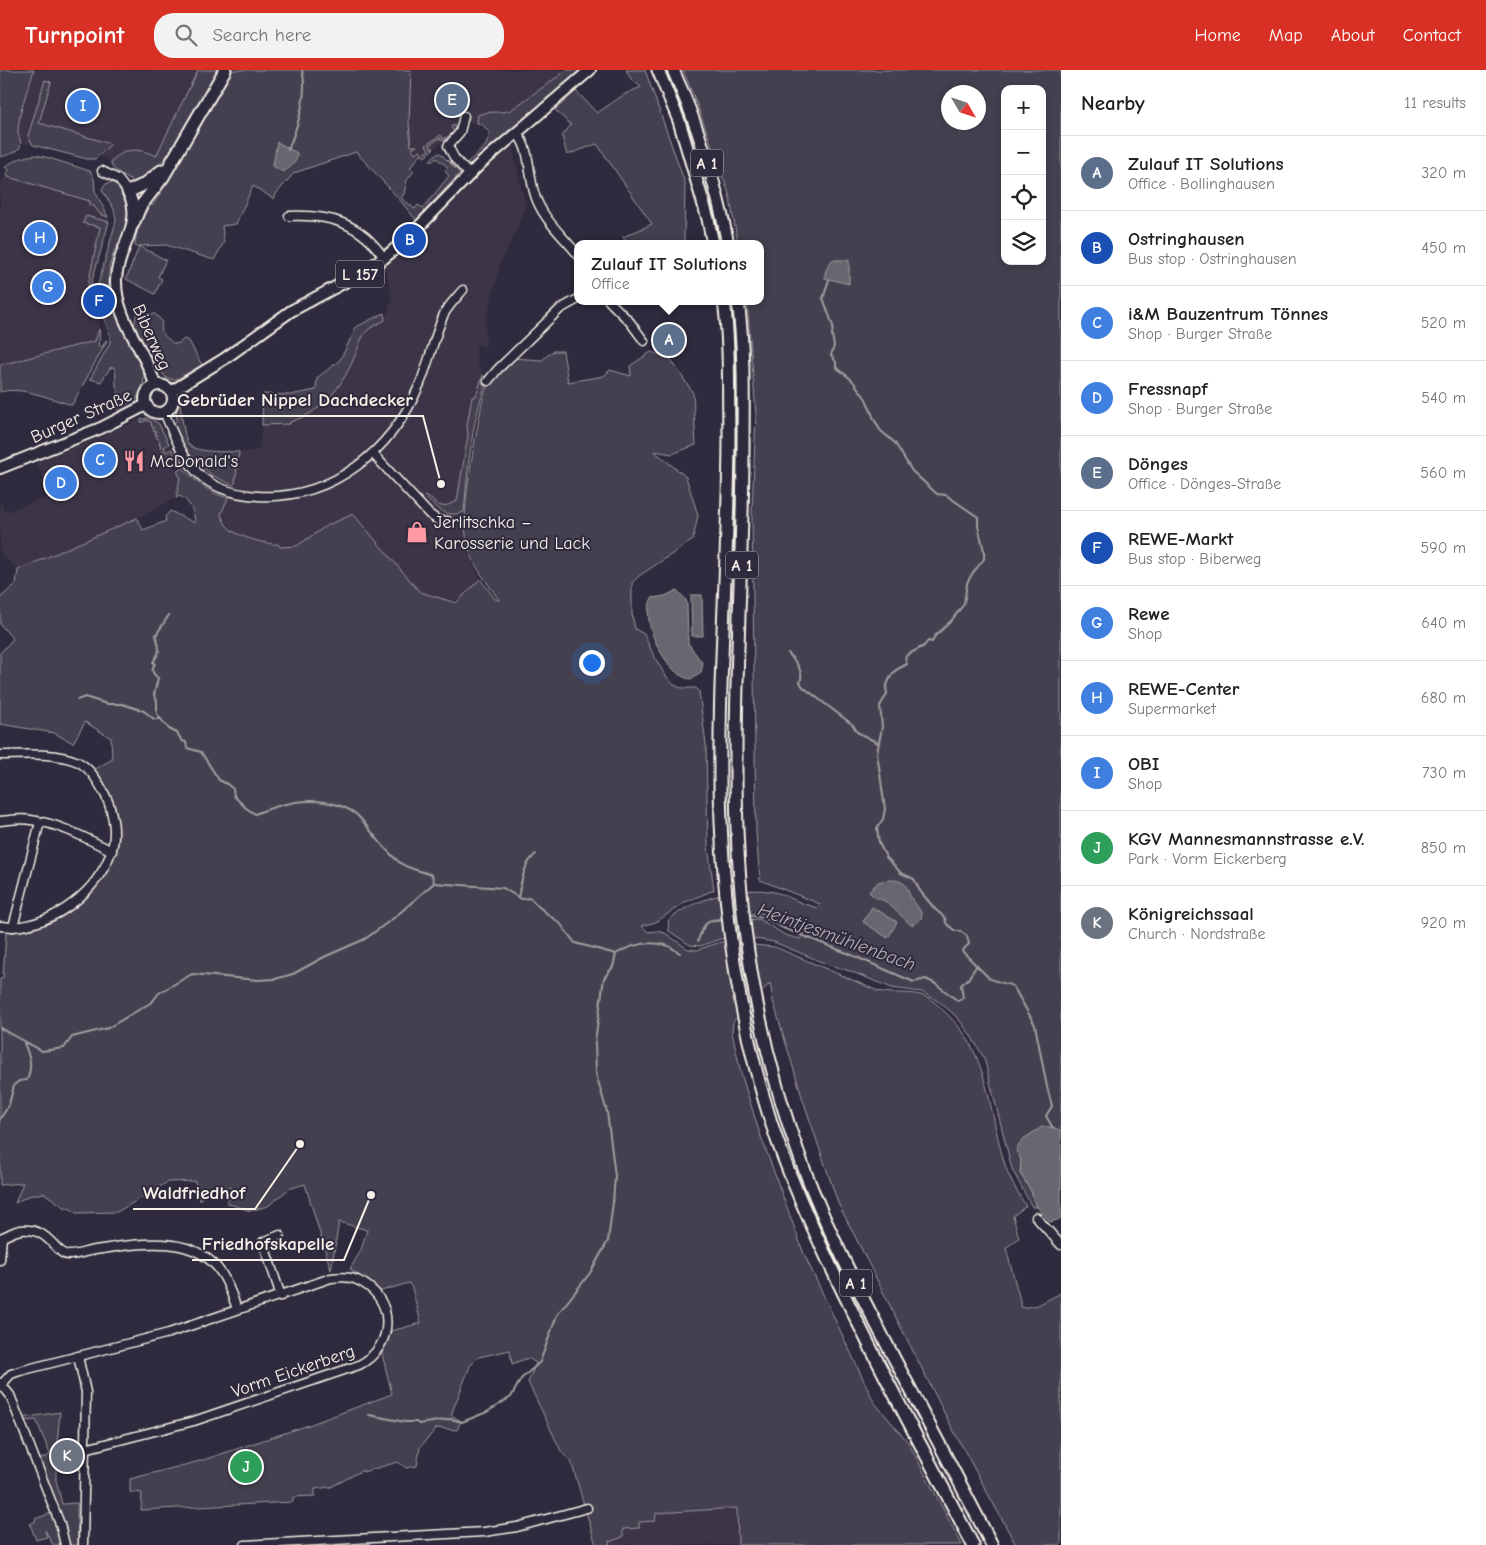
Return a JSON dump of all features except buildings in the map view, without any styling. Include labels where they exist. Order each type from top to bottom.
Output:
[{"type":"highway","points":[[133,224],[140,206],[163,177],[225,70]]},
{"type":"highway","name":"A 1","points":[[658,70],[679,121],[712,240]]},
{"type":"highway","name":"A 1","points":[[673,70],[709,167],[727,240]]},
{"type":"highway","points":[[130,194],[152,180],[175,155]]},
{"type":"highway","points":[[130,194],[143,196],[152,191]]},
{"type":"highway","name":"A 1","points":[[724,305],[729,352],[730,391],[721,708],[721,819],[727,906],[745,1021],[757,1076],[772,1125],[810,1222],[855,1320],[973,1545]]},
{"type":"highway","name":"A 1","points":[[738,305],[742,341],[744,416],[743,526],[737,707],[738,830],[744,914],[758,1006],[772,1066],[790,1129],[824,1216],[872,1316],[992,1545]]},
{"type":"main road","name":"L 157","points":[[172,391],[224,359],[291,311],[356,276],[384,258],[408,238],[470,174],[590,70]]},
{"type":"main road","name":"Biberweg","points":[[130,194],[135,210],[133,224],[119,262],[117,290],[126,322],[145,358],[155,385]]},
{"type":"main road","points":[[155,385],[165,385],[172,391],[174,402],[164,412],[154,412],[146,405],[147,391],[155,385]]},
{"type":"main road","name":"Burger Straße","points":[[0,468],[101,428],[146,405]]},
{"type":"street","points":[[464,116],[463,127],[448,146],[455,159],[470,174]]},
{"type":"street","points":[[517,133],[526,149],[538,204],[547,219],[574,250]]},
{"type":"street","points":[[102,171],[118,179],[130,194]]},
{"type":"street","points":[[289,216],[322,216],[350,226],[367,239],[384,258]]},
{"type":"street","points":[[164,412],[179,448],[192,468],[215,486],[240,494],[275,496],[310,490],[337,479],[373,454],[396,426],[411,402],[444,316],[462,290]]},
{"type":"street","points":[[488,381],[560,309],[574,301]]},
{"type":"street","points":[[613,305],[630,322],[644,341]]},
{"type":"street","points":[[373,454],[429,514],[439,521],[448,521]]},
{"type":"street","points":[[0,755],[38,755],[76,761],[88,769],[106,796],[112,813],[114,829],[112,851],[94,881],[80,897],[63,911],[44,920],[25,926],[0,926]]},
{"type":"street","points":[[0,821],[28,820],[40,822],[83,836],[112,851]]},
{"type":"street","points":[[13,927],[40,822]]},
{"type":"street","points":[[1036,1216],[1061,1245]]},
{"type":"street","points":[[0,1260],[1,1238],[22,1230],[35,1231],[44,1235],[65,1255],[150,1244],[169,1244],[189,1249],[205,1257],[227,1281],[237,1310]]},
{"type":"street","points":[[280,1235],[263,1242],[281,1296]]},
{"type":"street","name":"Vorm Eickerberg","points":[[1,1383],[16,1372],[169,1333],[330,1278],[340,1277],[356,1280],[373,1291],[382,1304],[385,1313],[386,1332],[382,1345],[372,1357],[359,1365],[194,1421],[85,1449]]},
{"type":"street","points":[[78,1356],[86,1392],[83,1545]]},
{"type":"street","points":[[1,1383],[10,1395],[60,1524],[65,1545]]},
{"type":"street","points":[[245,1545],[484,1532],[517,1528],[587,1508]]},
{"type":"shaded area","points":[[0,70],[34,70],[20,116],[18,131],[21,143],[20,148],[0,157]]},
{"type":"shaded area","points":[[34,70],[198,70],[156,156],[122,166],[100,156],[94,160],[87,159],[41,146],[21,143],[18,133],[19,124]]},
{"type":"shaded area","points":[[198,70],[220,70],[184,132],[160,164],[149,175],[139,181],[130,180],[113,168],[111,161],[128,151],[144,151],[156,156]]},
{"type":"shaded area","points":[[232,70],[411,70],[409,123],[411,146],[417,146],[412,149],[415,153],[420,150],[423,154],[429,150],[426,145],[441,135],[444,139],[454,132],[451,127],[454,125],[457,130],[444,141],[440,138],[430,145],[431,148],[434,148],[425,157],[421,154],[410,168],[414,171],[407,180],[404,194],[401,198],[415,209],[418,205],[423,208],[449,176],[445,171],[448,167],[436,158],[432,162],[430,160],[435,155],[440,153],[460,173],[416,220],[356,152],[294,173],[274,199],[253,186],[236,224],[222,226],[224,242],[214,260],[166,245],[139,246],[166,260],[158,277],[162,279],[155,294],[126,279],[139,247],[135,246],[138,230],[147,209],[150,205],[153,205],[171,176],[185,148]]},
{"type":"shaded area","points":[[411,70],[580,70],[497,141],[481,123],[467,123],[425,156],[420,153],[410,165]]},
{"type":"shaded area","points":[[567,70],[580,70],[468,166],[466,164],[486,145],[490,133],[481,123],[478,124],[478,115],[511,110]]},
{"type":"shaded area","points":[[626,70],[645,70],[685,183],[684,240],[625,240],[623,237],[652,224],[597,144],[567,155],[562,136],[571,125],[555,110],[576,91],[597,113],[625,94],[641,87],[631,79]]},
{"type":"shaded area","points":[[683,70],[1061,70],[1061,1131],[1021,1160],[1020,1173],[1031,1191],[1037,1207],[1032,1207],[1012,1169],[984,1058],[958,1018],[941,1003],[922,992],[892,988],[774,942],[736,936],[700,946],[690,945],[669,931],[668,921],[678,913],[703,900],[733,892],[762,890],[778,893],[817,908],[820,904],[760,880],[756,833],[752,512],[756,414],[747,305],[764,305],[764,240],[737,240],[729,194]],"holes":[[[760,913],[805,931],[800,939],[785,935],[759,919],[708,922],[708,920]]]},
{"type":"shaded area","points":[[45,80],[51,82],[39,123],[111,144],[95,159],[87,159],[33,145],[28,136]]},
{"type":"shaded area","points":[[277,142],[297,153],[295,162],[283,172],[273,166]]},
{"type":"shaded area","points":[[512,146],[526,208],[500,265],[485,325],[486,347],[476,345],[477,362],[483,375],[467,425],[468,435],[457,501],[464,512],[465,546],[480,579],[456,603],[420,592],[353,514],[326,526],[297,546],[280,547],[278,544],[263,543],[230,530],[221,514],[235,483],[239,452],[255,451],[259,448],[262,425],[275,425],[302,418],[335,391],[347,372],[363,336],[369,329],[385,320],[392,299],[387,273],[383,267],[394,259],[398,259],[399,255],[457,196]]},
{"type":"shaded area","points":[[36,155],[90,171],[94,178],[95,191],[108,217],[100,214],[94,206],[89,205],[90,201],[8,177],[6,174],[9,170],[5,167],[19,159]]},
{"type":"shaded area","points":[[6,176],[90,201],[100,214],[109,216],[109,222],[90,291],[96,292],[102,311],[95,341],[0,365],[0,183]]},
{"type":"shaded area","points":[[111,182],[116,184],[122,192],[129,214],[124,235],[118,249],[115,249],[110,264],[108,283],[112,301],[129,343],[142,365],[144,377],[143,385],[136,401],[119,412],[115,407],[115,402],[119,398],[114,367],[110,368],[101,382],[90,379],[110,343],[110,335],[96,292],[116,221],[114,209],[102,190],[104,185]]},
{"type":"shaded area","points":[[86,216],[109,222],[89,291],[87,290],[100,227],[83,223]]},
{"type":"shaded area","points":[[832,260],[849,260],[849,284],[825,278],[826,271]]},
{"type":"shaded area","points":[[384,313],[385,320],[368,330],[362,339],[349,369],[330,398],[312,412],[290,422],[290,424],[262,425],[263,394],[290,395],[316,390],[317,378],[340,360],[354,332],[354,328]]},
{"type":"shaded area","points":[[155,314],[162,321],[162,332],[174,344],[184,339],[189,341],[202,365],[174,380],[166,378],[159,369],[156,370],[151,357],[134,328],[136,315]]},
{"type":"shaded area","points":[[99,329],[100,339],[98,345],[102,347],[107,341],[72,405],[27,392],[0,392],[0,365],[95,341]]},
{"type":"shaded area","points":[[553,351],[563,351],[568,382],[604,376],[610,370],[631,376],[630,366],[651,352],[670,358],[693,393],[696,445],[672,454],[654,451],[686,477],[698,515],[693,540],[639,576],[632,583],[632,614],[635,629],[644,634],[657,662],[671,682],[678,687],[696,688],[699,691],[706,745],[708,846],[714,890],[685,902],[656,922],[642,926],[648,932],[657,931],[665,933],[688,949],[697,950],[721,942],[775,947],[878,991],[924,996],[940,1007],[965,1034],[974,1052],[985,1083],[1006,1168],[1026,1206],[1013,1216],[1019,1238],[1006,1248],[1022,1308],[1038,1305],[1061,1293],[1061,1545],[1016,1545],[951,1426],[838,1203],[803,1100],[773,1001],[770,983],[733,1022],[732,1032],[741,1073],[759,1131],[804,1254],[874,1402],[908,1442],[962,1545],[738,1545],[737,1508],[656,1513],[655,1521],[639,1522],[639,1528],[623,1529],[623,1537],[609,1542],[610,1545],[596,1545],[571,1461],[562,1453],[528,1382],[536,1363],[528,1358],[512,1364],[510,1350],[479,1357],[470,1366],[451,1415],[461,1421],[457,1430],[437,1428],[420,1447],[417,1466],[406,1468],[398,1462],[363,1472],[363,1470],[331,1487],[315,1489],[315,1496],[293,1497],[293,1502],[141,1510],[142,1493],[130,1492],[130,1479],[200,1461],[306,1426],[392,1394],[382,1354],[391,1331],[421,1323],[409,1283],[381,1291],[350,1269],[361,1250],[367,1230],[339,1222],[331,1270],[305,1184],[289,1189],[268,1206],[250,1211],[227,1203],[233,1188],[218,1186],[200,1200],[195,1181],[168,1182],[117,1212],[76,1213],[44,1193],[28,1196],[15,1203],[23,1183],[0,1185],[0,979],[3,978],[6,932],[43,925],[64,916],[76,907],[103,875],[116,845],[118,830],[117,815],[112,800],[105,785],[94,770],[112,759],[111,738],[85,722],[73,743],[54,733],[0,724],[0,653],[13,639],[0,624],[0,598],[16,584],[18,570],[137,518],[143,530],[166,521],[165,517],[170,511],[195,523],[189,504],[180,496],[176,498],[180,477],[177,471],[183,468],[203,486],[228,498],[221,514],[223,520],[233,531],[245,537],[278,544],[280,547],[297,546],[326,526],[353,514],[420,592],[456,603],[480,579],[495,599],[499,600],[474,562],[466,536],[467,494],[481,405],[491,380],[512,358],[542,360]]},
{"type":"shaded area","points":[[483,375],[487,381],[474,429],[464,512],[458,514],[447,513],[437,508],[424,496],[441,506],[457,501],[472,397],[476,396]]},
{"type":"shaded area","points":[[180,402],[185,434],[190,446],[202,450],[239,452],[235,483],[233,485],[213,476],[194,460],[193,462],[180,443],[174,423],[177,420],[176,413]]},
{"type":"shaded area","points":[[143,418],[150,418],[159,424],[175,456],[170,460],[180,477],[176,498],[143,515],[18,570],[14,567],[0,552],[0,500],[5,512],[50,496],[36,461],[80,445]]},
{"type":"shaded area","points":[[150,418],[159,424],[169,444],[164,447],[166,452],[172,449],[175,456],[170,460],[162,456],[164,452],[160,448],[160,441],[156,437],[156,431],[153,430],[151,422],[145,420],[141,422],[141,419]]},
{"type":"shaded area","points":[[677,590],[686,600],[688,643],[703,664],[701,672],[691,679],[676,672],[669,665],[658,647],[649,621],[649,609],[652,598],[665,596]]},
{"type":"shaded area","points":[[691,595],[702,595],[703,636],[692,636]]},
{"type":"shaded area","points":[[888,880],[900,881],[906,886],[922,916],[917,922],[911,925],[886,902],[869,892],[878,882]]},
{"type":"shaded area","points":[[872,907],[897,922],[888,938],[863,922]]},
{"type":"shaded area","points":[[1042,1127],[1053,1127],[1061,1131],[1061,1219],[1050,1222],[1037,1207],[1031,1191],[1020,1173],[1021,1160],[1016,1149],[1023,1139]]},
{"type":"shaded area","points":[[60,1412],[56,1480],[62,1504],[77,1503],[78,1545],[68,1545],[38,1460],[50,1454],[37,1422],[36,1420],[25,1421],[22,1418]]},
{"type":"shaded area","points":[[737,1508],[738,1545],[610,1545],[609,1542],[623,1537],[623,1529],[656,1513]]},
{"type":"shaded area","points":[[51,1513],[61,1545],[53,1545],[45,1530],[47,1537],[36,1540],[30,1524],[36,1521],[35,1519]]},
{"type":"waterway","points":[[288,150],[303,100],[304,79],[302,70]]},
{"type":"waterway","points":[[829,280],[823,298],[833,326],[834,346],[831,355],[836,362],[836,367],[852,380],[866,399],[880,430],[895,443],[912,471],[937,494],[946,495],[978,517],[978,526],[984,551],[984,559],[967,583],[964,604],[951,621],[935,636],[932,642],[928,641],[924,646],[907,655],[905,658],[907,664],[896,670],[886,687],[887,694],[880,706],[882,727],[877,753],[885,809],[883,819],[877,828],[879,843],[886,857],[901,873],[914,879],[920,891],[945,918],[946,923],[955,931],[960,931],[967,936],[969,944],[962,951],[989,978],[1013,986],[1035,1025],[1052,1106],[1046,1116],[1053,1128]]},
{"type":"waterway","name":"Heintjesmühlenbach","points":[[169,615],[156,635],[159,649],[158,655],[153,662],[155,663],[153,673],[158,678],[154,695],[157,701],[157,714],[169,729],[177,733],[182,741],[186,742],[187,748],[201,752],[219,780],[233,789],[234,796],[255,814],[285,804],[306,801],[327,802],[346,808],[358,816],[399,862],[410,868],[432,875],[434,883]]},
{"type":"waterway","points":[[788,653],[800,671],[800,682],[803,687],[853,725],[857,732],[878,743]]},
{"type":"waterway","points":[[77,700],[85,697],[107,704],[122,704],[144,711],[154,719],[160,719]]},
{"type":"waterway","points":[[518,897],[528,863],[536,854]]},
{"type":"waterway","name":"Heintjesmühlenbach","points":[[434,883],[503,888],[521,899],[530,898],[559,922],[575,943],[616,954],[640,944],[653,943],[668,946],[680,953]]},
{"type":"waterway","points":[[0,1028],[42,1051],[64,1048],[72,1037],[108,1028],[152,1002],[159,993],[192,974],[258,980],[275,979],[293,974],[324,957],[365,939],[395,917],[434,883]]},
{"type":"waterway","name":"Heintjesmühlenbach","points":[[749,916],[767,919],[783,928],[914,982],[926,979],[936,984],[958,1001],[963,998],[961,985],[968,979],[977,965]]},
{"type":"waterway","name":"Heintjesmühlenbach","points":[[698,941],[706,924],[724,919]]},
{"type":"waterway","points":[[369,1415],[419,1424],[451,1419],[462,1422],[487,1412],[511,1397],[521,1379],[540,1362],[557,1315],[590,1273],[608,1241],[615,1176],[607,1112],[596,1074],[595,1042],[604,978],[613,967],[616,954]]},
{"type":"waterway","points":[[0,1119],[9,1105],[14,1085],[19,1081],[27,1080],[29,1075],[30,1061],[24,1043]]},
{"type":"place","name":"Dönges","points":[[452,100]]},
{"type":"place","name":"OBI","points":[[83,106]]},
{"type":"place","name":"REWE-Center","points":[[40,238]]},
{"type":"place","name":"Ostringhausen","points":[[410,240]]},
{"type":"place","name":"Rewe","points":[[48,287]]},
{"type":"place","name":"REWE-Markt","points":[[99,301]]},
{"type":"place","name":"Zulauf IT Solutions","points":[[669,340]]},
{"type":"place","name":"i&M Bauzentrum Tönnes","points":[[100,460]]},
{"type":"place","name":"McDonald's","points":[[134,461]]},
{"type":"place","name":"Fressnapf","points":[[61,483]]},
{"type":"place","name":"Gebrüder Nippel Dachdecker","points":[[441,484]]},
{"type":"place","name":"Jerlitschka – Karosserie und Lack","points":[[417,532]]},
{"type":"place","name":"Waldfriedhof","points":[[300,1144]]},
{"type":"place","name":"Friedhofskapelle","points":[[371,1195]]},
{"type":"place","name":"Königreichssaal","points":[[67,1456]]},
{"type":"place","name":"KGV Mannesmannstrasse e.V.","points":[[246,1467]]}]
